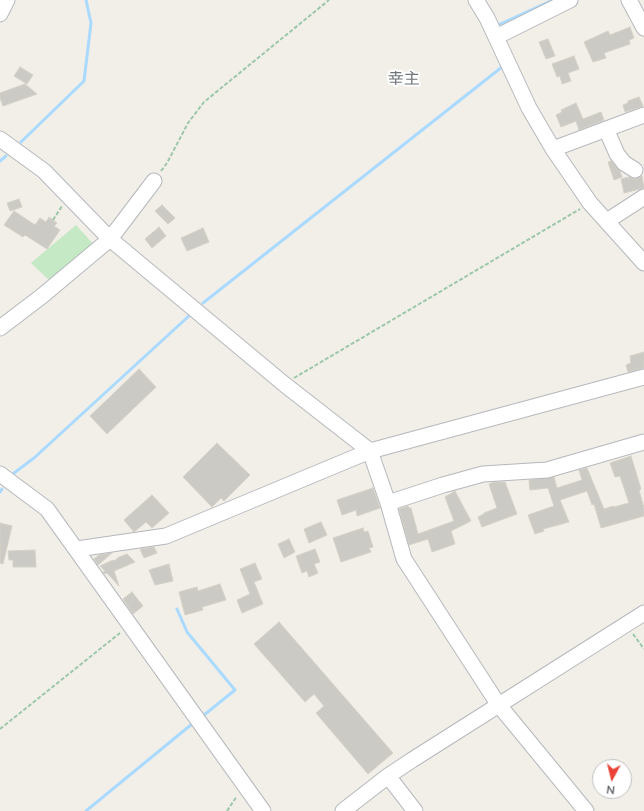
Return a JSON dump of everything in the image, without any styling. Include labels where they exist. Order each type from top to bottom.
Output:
[{"type":"street","points":[[0,14],[7,0]]},
{"type":"street","points":[[476,0],[487,18],[529,108],[553,149],[590,203],[643,260]]},
{"type":"street","points":[[496,37],[570,0]]},
{"type":"street","points":[[629,0],[644,28]]},
{"type":"street","points":[[553,149],[644,115]]},
{"type":"street","points":[[606,129],[616,154],[624,163],[635,170]]},
{"type":"street","points":[[0,139],[44,171],[110,239],[284,384],[370,451],[388,503],[404,559],[498,704],[586,811]]},
{"type":"street","points":[[0,328],[42,296],[110,239],[154,181]]},
{"type":"street","points":[[607,222],[644,197]]},
{"type":"street","points":[[77,549],[166,536],[370,451],[644,377]]},
{"type":"street","points":[[388,503],[443,484],[483,474],[547,470],[644,442]]},
{"type":"street","points":[[0,474],[47,509],[263,811]]},
{"type":"street","points":[[343,811],[388,776],[498,704],[644,613]]},
{"type":"street","points":[[388,776],[416,811]]},
{"type":"path","points":[[154,181],[166,163],[188,123],[204,102],[329,0]]},
{"type":"path","points":[[53,220],[69,197]]},
{"type":"path","points":[[284,384],[590,203]]},
{"type":"path","points":[[626,624],[644,650]]},
{"type":"path","points":[[0,729],[131,625]]},
{"type":"path","points":[[227,811],[245,786]]},
{"type":"green space","points":[[76,225],[96,247],[52,283],[31,263]]},
{"type":"building","points":[[630,27],[634,38],[629,40],[630,44],[604,53],[606,58],[593,62],[584,42],[608,31],[610,35]]},
{"type":"building","points":[[548,39],[555,56],[546,59],[539,42]]},
{"type":"building","points":[[574,56],[579,69],[568,73],[571,81],[562,84],[560,76],[557,77],[552,64]]},
{"type":"building","points":[[20,67],[33,75],[27,84],[14,76]]},
{"type":"building","points":[[25,84],[37,94],[3,106],[0,93]]},
{"type":"building","points":[[639,97],[643,106],[625,112],[623,105],[628,103],[628,101]]},
{"type":"building","points":[[576,103],[583,119],[601,112],[604,120],[579,130],[576,121],[561,127],[556,115],[562,112],[561,110]]},
{"type":"building","points":[[611,161],[620,171],[622,177],[614,180],[608,162]]},
{"type":"building","points":[[642,176],[644,188],[624,193],[621,179],[629,177],[635,179]]},
{"type":"building","points":[[19,199],[22,207],[10,211],[7,203]]},
{"type":"building","points":[[162,205],[175,218],[168,224],[155,211]]},
{"type":"building","points":[[14,211],[35,225],[40,218],[46,222],[49,217],[57,223],[54,226],[60,230],[47,249],[25,235],[23,237],[4,225]]},
{"type":"building","points":[[159,227],[166,236],[152,248],[145,239]]},
{"type":"building","points":[[203,228],[209,242],[187,251],[181,238]]},
{"type":"building","points":[[644,352],[644,368],[628,372],[626,365],[631,363],[630,356]]},
{"type":"building","points":[[139,369],[156,387],[107,434],[90,416]]},
{"type":"building","points":[[217,443],[250,475],[224,501],[221,498],[212,507],[183,477]]},
{"type":"building","points":[[631,456],[641,489],[639,490],[644,508],[644,516],[601,528],[594,504],[592,505],[587,491],[560,500],[569,522],[543,529],[544,531],[535,534],[528,515],[554,506],[548,488],[530,490],[529,480],[554,477],[557,488],[582,480],[579,470],[587,468],[604,509],[614,507],[629,503],[620,476],[615,477],[610,463]]},
{"type":"building","points":[[495,482],[505,482],[517,514],[482,527],[478,517],[497,508],[489,484]]},
{"type":"building","points":[[373,488],[380,508],[357,516],[356,510],[342,515],[337,500]]},
{"type":"building","points":[[455,491],[471,521],[451,531],[455,544],[432,552],[428,539],[409,545],[399,509],[408,506],[411,508],[418,534],[454,521],[445,497]]},
{"type":"building","points":[[152,495],[169,513],[152,528],[146,522],[134,532],[124,520]]},
{"type":"building","points":[[321,522],[327,535],[309,543],[304,529]]},
{"type":"building","points":[[0,523],[12,526],[3,564],[0,563]]},
{"type":"building","points":[[363,528],[364,532],[368,531],[373,547],[369,548],[371,552],[341,562],[333,538]]},
{"type":"building","points":[[289,539],[295,552],[284,558],[278,544]]},
{"type":"building","points":[[154,547],[157,553],[144,558],[140,549]]},
{"type":"building","points":[[315,549],[320,562],[314,564],[318,573],[309,577],[307,571],[302,573],[296,556]]},
{"type":"building","points":[[35,550],[36,567],[13,567],[13,560],[9,560],[8,551]]},
{"type":"building","points":[[112,553],[98,565],[94,559],[99,555]]},
{"type":"building","points":[[127,554],[135,562],[114,571],[119,586],[107,573],[105,574],[103,572],[105,571],[100,566]]},
{"type":"building","points":[[255,563],[262,579],[254,582],[263,604],[242,613],[237,600],[250,594],[240,569]]},
{"type":"building","points":[[169,564],[173,581],[155,585],[149,570]]},
{"type":"building","points":[[220,584],[226,600],[202,607],[203,610],[185,615],[179,592],[197,587],[198,591]]},
{"type":"building","points":[[132,592],[143,606],[133,614],[123,599]]},
{"type":"building","points":[[279,622],[393,753],[368,774],[316,713],[324,706],[314,694],[305,702],[254,644]]},
{"type":"waterway","points":[[21,142],[84,81],[91,23],[86,0]]},
{"type":"waterway","points":[[496,26],[553,0]]},
{"type":"waterway","points":[[203,303],[502,67],[501,64]]},
{"type":"waterway","points":[[0,161],[6,156]]},
{"type":"waterway","points":[[14,473],[34,458],[190,315]]},
{"type":"waterway","points":[[177,609],[187,632],[235,690],[204,715]]},
{"type":"waterway","points":[[86,811],[192,724]]},
{"type":"district","name":"幸主","points":[[404,79]]}]
